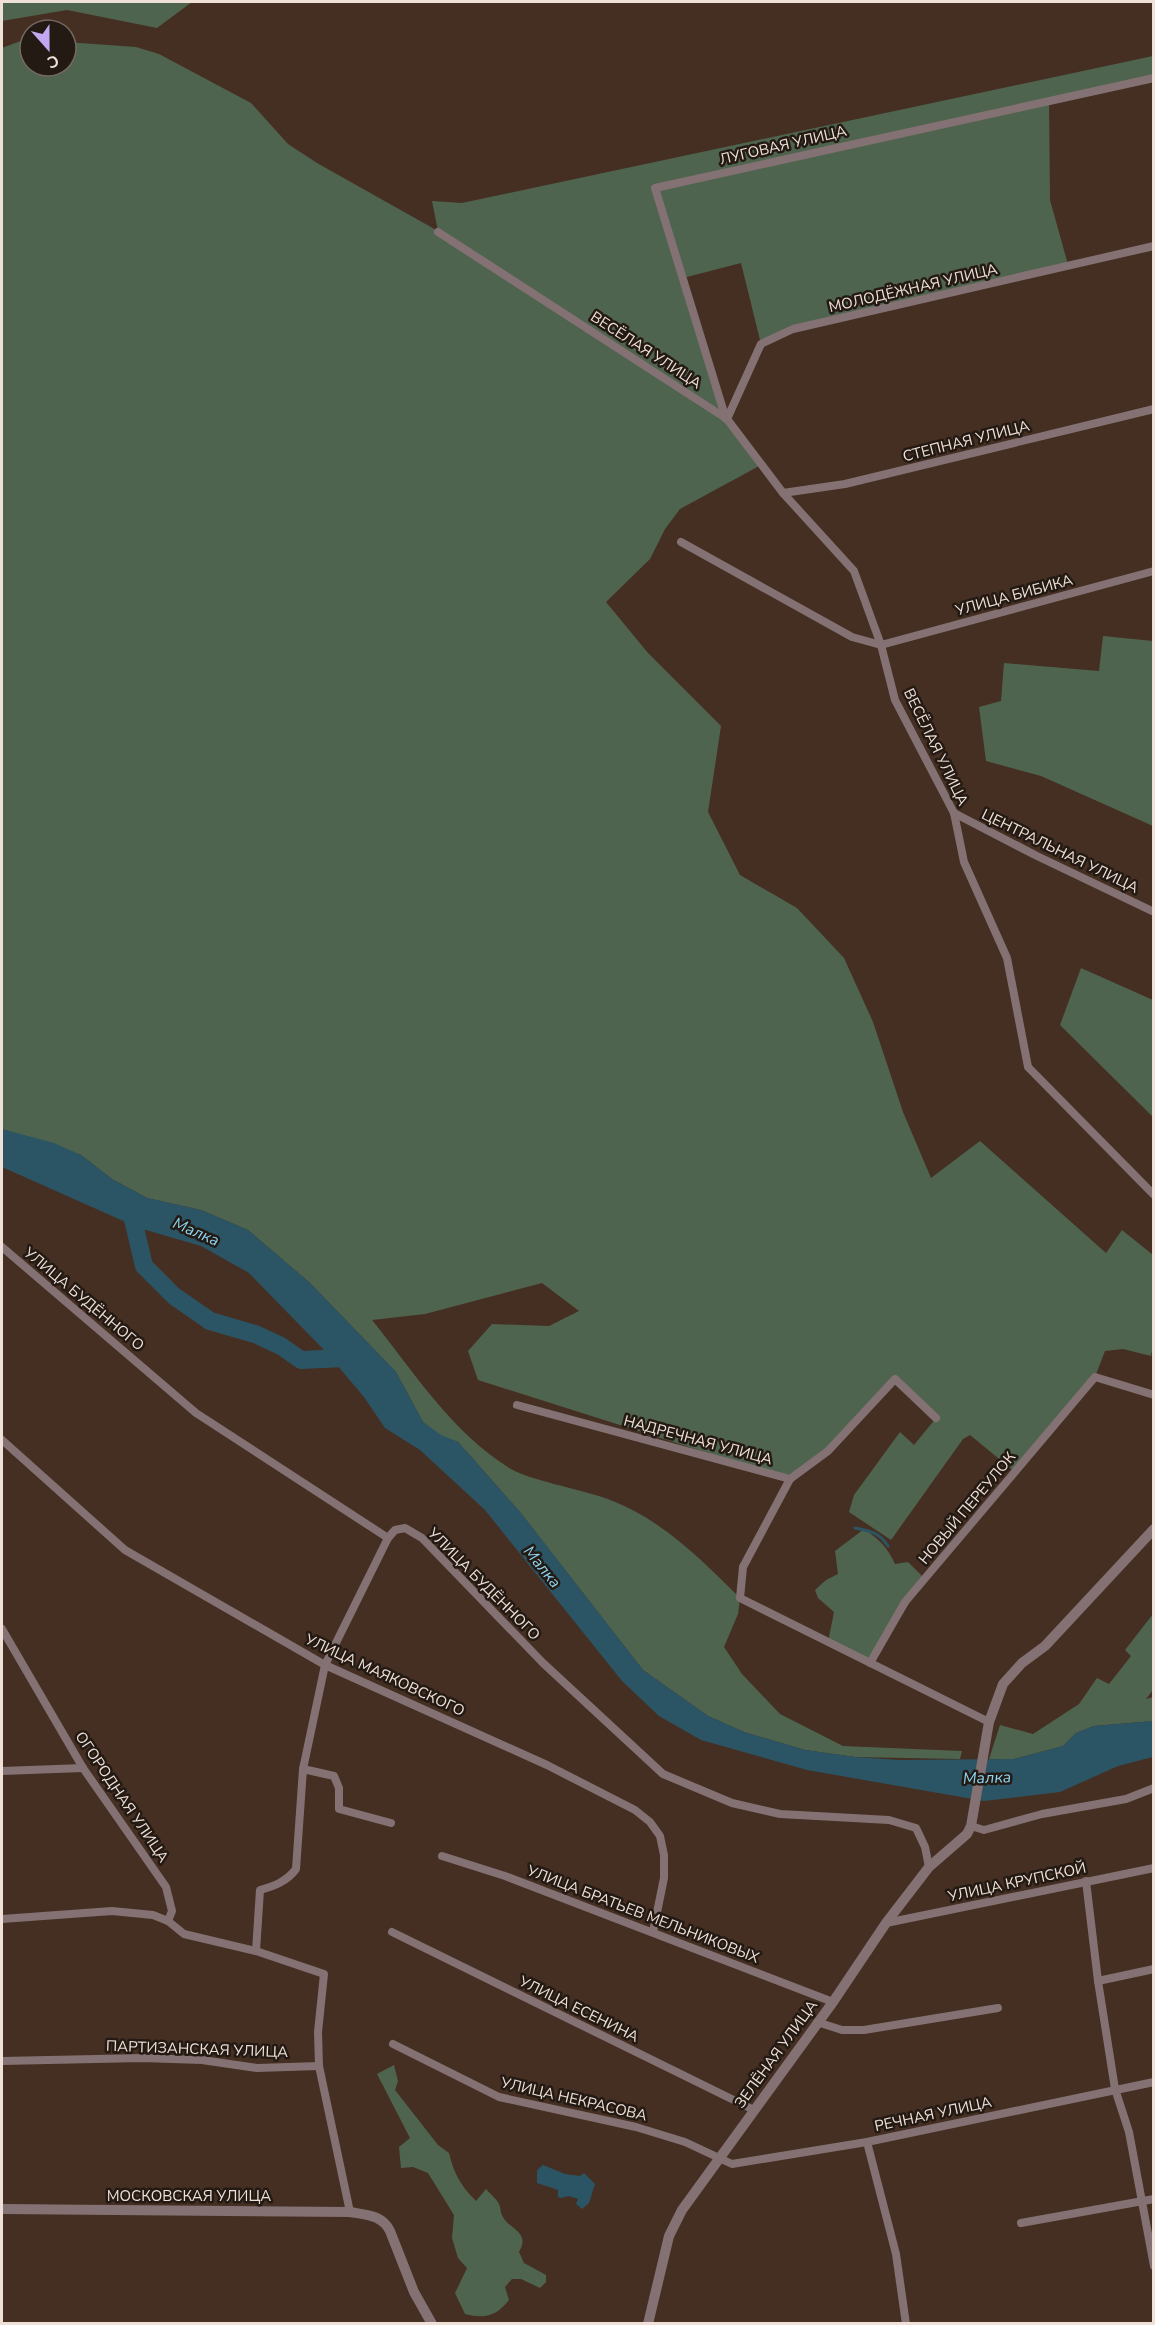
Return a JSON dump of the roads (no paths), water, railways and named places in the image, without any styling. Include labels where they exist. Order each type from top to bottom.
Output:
[{"type":"street","name":"ЛУГОВАЯ УЛИЦА","points":[[727,419],[655,188],[1154,78]]},
{"type":"street","name":"ВЕСЁЛАЯ УЛИЦА","points":[[438,232],[727,419],[783,493],[854,571],[881,645],[895,700],[954,813],[964,862],[1006,958],[1028,1067],[1154,1195]]},
{"type":"street","name":"МОЛОДЁЖНАЯ УЛИЦА","points":[[727,419],[761,344],[793,329],[1154,246]]},
{"type":"street","name":"СТЕПНАЯ УЛИЦА","points":[[783,493],[845,484],[1154,409]]},
{"type":"street","points":[[681,542],[852,637],[881,645]]},
{"type":"street","name":"УЛИЦА БИБИКА","points":[[881,645],[1154,571]]},
{"type":"street","name":"ЦЕНТРАЛЬНАЯ УЛИЦА","points":[[954,813],[1154,912]]},
{"type":"street","name":"УЛИЦА БУДЁННОГО","points":[[2,1247],[196,1413],[388,1538],[395,1530],[405,1528],[422,1538],[543,1663],[663,1774],[732,1803],[780,1814],[890,1820],[916,1828],[925,1847],[929,1867]]},
{"type":"street","name":"НОВЫЙ ПЕРЕУЛОК","points":[[870,1663],[905,1602],[1095,1377],[1154,1395]]},
{"type":"street","points":[[936,1418],[895,1379],[828,1451],[790,1479],[743,1567],[740,1598],[989,1722]]},
{"type":"street","name":"НАДРЕЧНАЯ УЛИЦА","points":[[517,1405],[790,1479]]},
{"type":"street","name":"УЛИЦА МАЯКОВСКОГО","points":[[2,1440],[125,1550],[325,1665],[547,1765],[635,1810],[650,1822],[660,1836],[664,1855],[664,1878],[653,1932]]},
{"type":"street","points":[[1154,1529],[1045,1647],[1022,1663],[1003,1684],[989,1722],[971,1826],[984,1830],[1042,1814],[1126,1799],[1154,1788]]},
{"type":"street","points":[[256,1951],[260,1890],[290,1878],[296,1869],[303,1768],[325,1665],[388,1538]]},
{"type":"street","name":"ОГОРОДНАЯ УЛИЦА","points":[[2,1629],[83,1768],[166,1887],[172,1911],[168,1921]]},
{"type":"street","points":[[2,1771],[83,1768]]},
{"type":"street","points":[[303,1768],[334,1776],[339,1788],[339,1809],[391,1823]]},
{"type":"street","name":"ЗЕЛЁНАЯ УЛИЦА","points":[[648,2324],[669,2236],[682,2210],[833,2002],[886,1923],[929,1867],[959,1841],[971,1826]]},
{"type":"street","name":"УЛИЦА БРАТЬЕВ МЕЛЬНИКОВЫХ","points":[[442,1856],[505,1876],[833,2002]]},
{"type":"street","name":"УЛИЦА КРУПСКОЙ","points":[[886,1923],[1154,1868]]},
{"type":"street","points":[[1086,1881],[1098,1981],[1115,2089],[1129,2132],[1154,2266]]},
{"type":"street","points":[[2,1919],[112,1911],[153,1915],[168,1921],[184,1934],[256,1951],[324,1974],[318,2032],[319,2066],[350,2212]]},
{"type":"street","name":"УЛИЦА ЕСЕНИНА","points":[[392,1932],[754,2110]]},
{"type":"street","points":[[1098,1981],[1154,1969]]},
{"type":"street","points":[[817,2022],[842,2030],[864,2030],[998,2008]]},
{"type":"street","name":"УЛИЦА НЕКРАСОВА","points":[[393,2044],[499,2097],[636,2127],[685,2142],[719,2158]]},
{"type":"street","name":"ПАРТИЗАНСКАЯ УЛИЦА","points":[[2,2061],[142,2058],[202,2061],[257,2068],[319,2066]]},
{"type":"street","name":"РЕЧНАЯ УЛИЦА","points":[[719,2158],[732,2164],[867,2142],[1154,2082]]},
{"type":"street","points":[[867,2142],[896,2254],[906,2324]]},
{"type":"street","points":[[1021,2223],[1154,2199]]},
{"type":"street","name":"МОСКОВСКАЯ УЛИЦА","points":[[2,2209],[350,2212],[375,2216],[386,2222],[414,2292],[432,2324]]},
{"type":"water","name":"Малка","points":[[2,1129],[54,1143],[81,1155],[112,1179],[147,1198],[201,1210],[248,1230],[310,1283],[396,1372],[423,1422],[441,1435],[458,1442],[520,1512],[643,1670],[708,1716],[744,1732],[805,1750],[899,1760],[1014,1759],[1063,1746],[1076,1733],[1094,1726],[1153,1721],[1153,1757],[1118,1766],[1060,1792],[984,1801],[807,1770],[701,1740],[659,1716],[622,1681],[485,1510],[420,1450],[385,1428],[364,1397],[326,1352],[249,1273],[201,1246],[139,1228],[2,1167]]},
{"type":"water","points":[[543,2165],[565,2174],[580,2176],[584,2173],[595,2184],[589,2203],[582,2209],[576,2204],[578,2199],[569,2196],[558,2197],[558,2190],[537,2183],[537,2170]]},
{"type":"waterway","points":[[130,1207],[144,1266],[174,1296],[210,1321],[255,1334],[281,1346],[301,1360],[344,1358]]},
{"type":"waterway","points":[[855,1528],[878,1535],[888,1546]]}]
